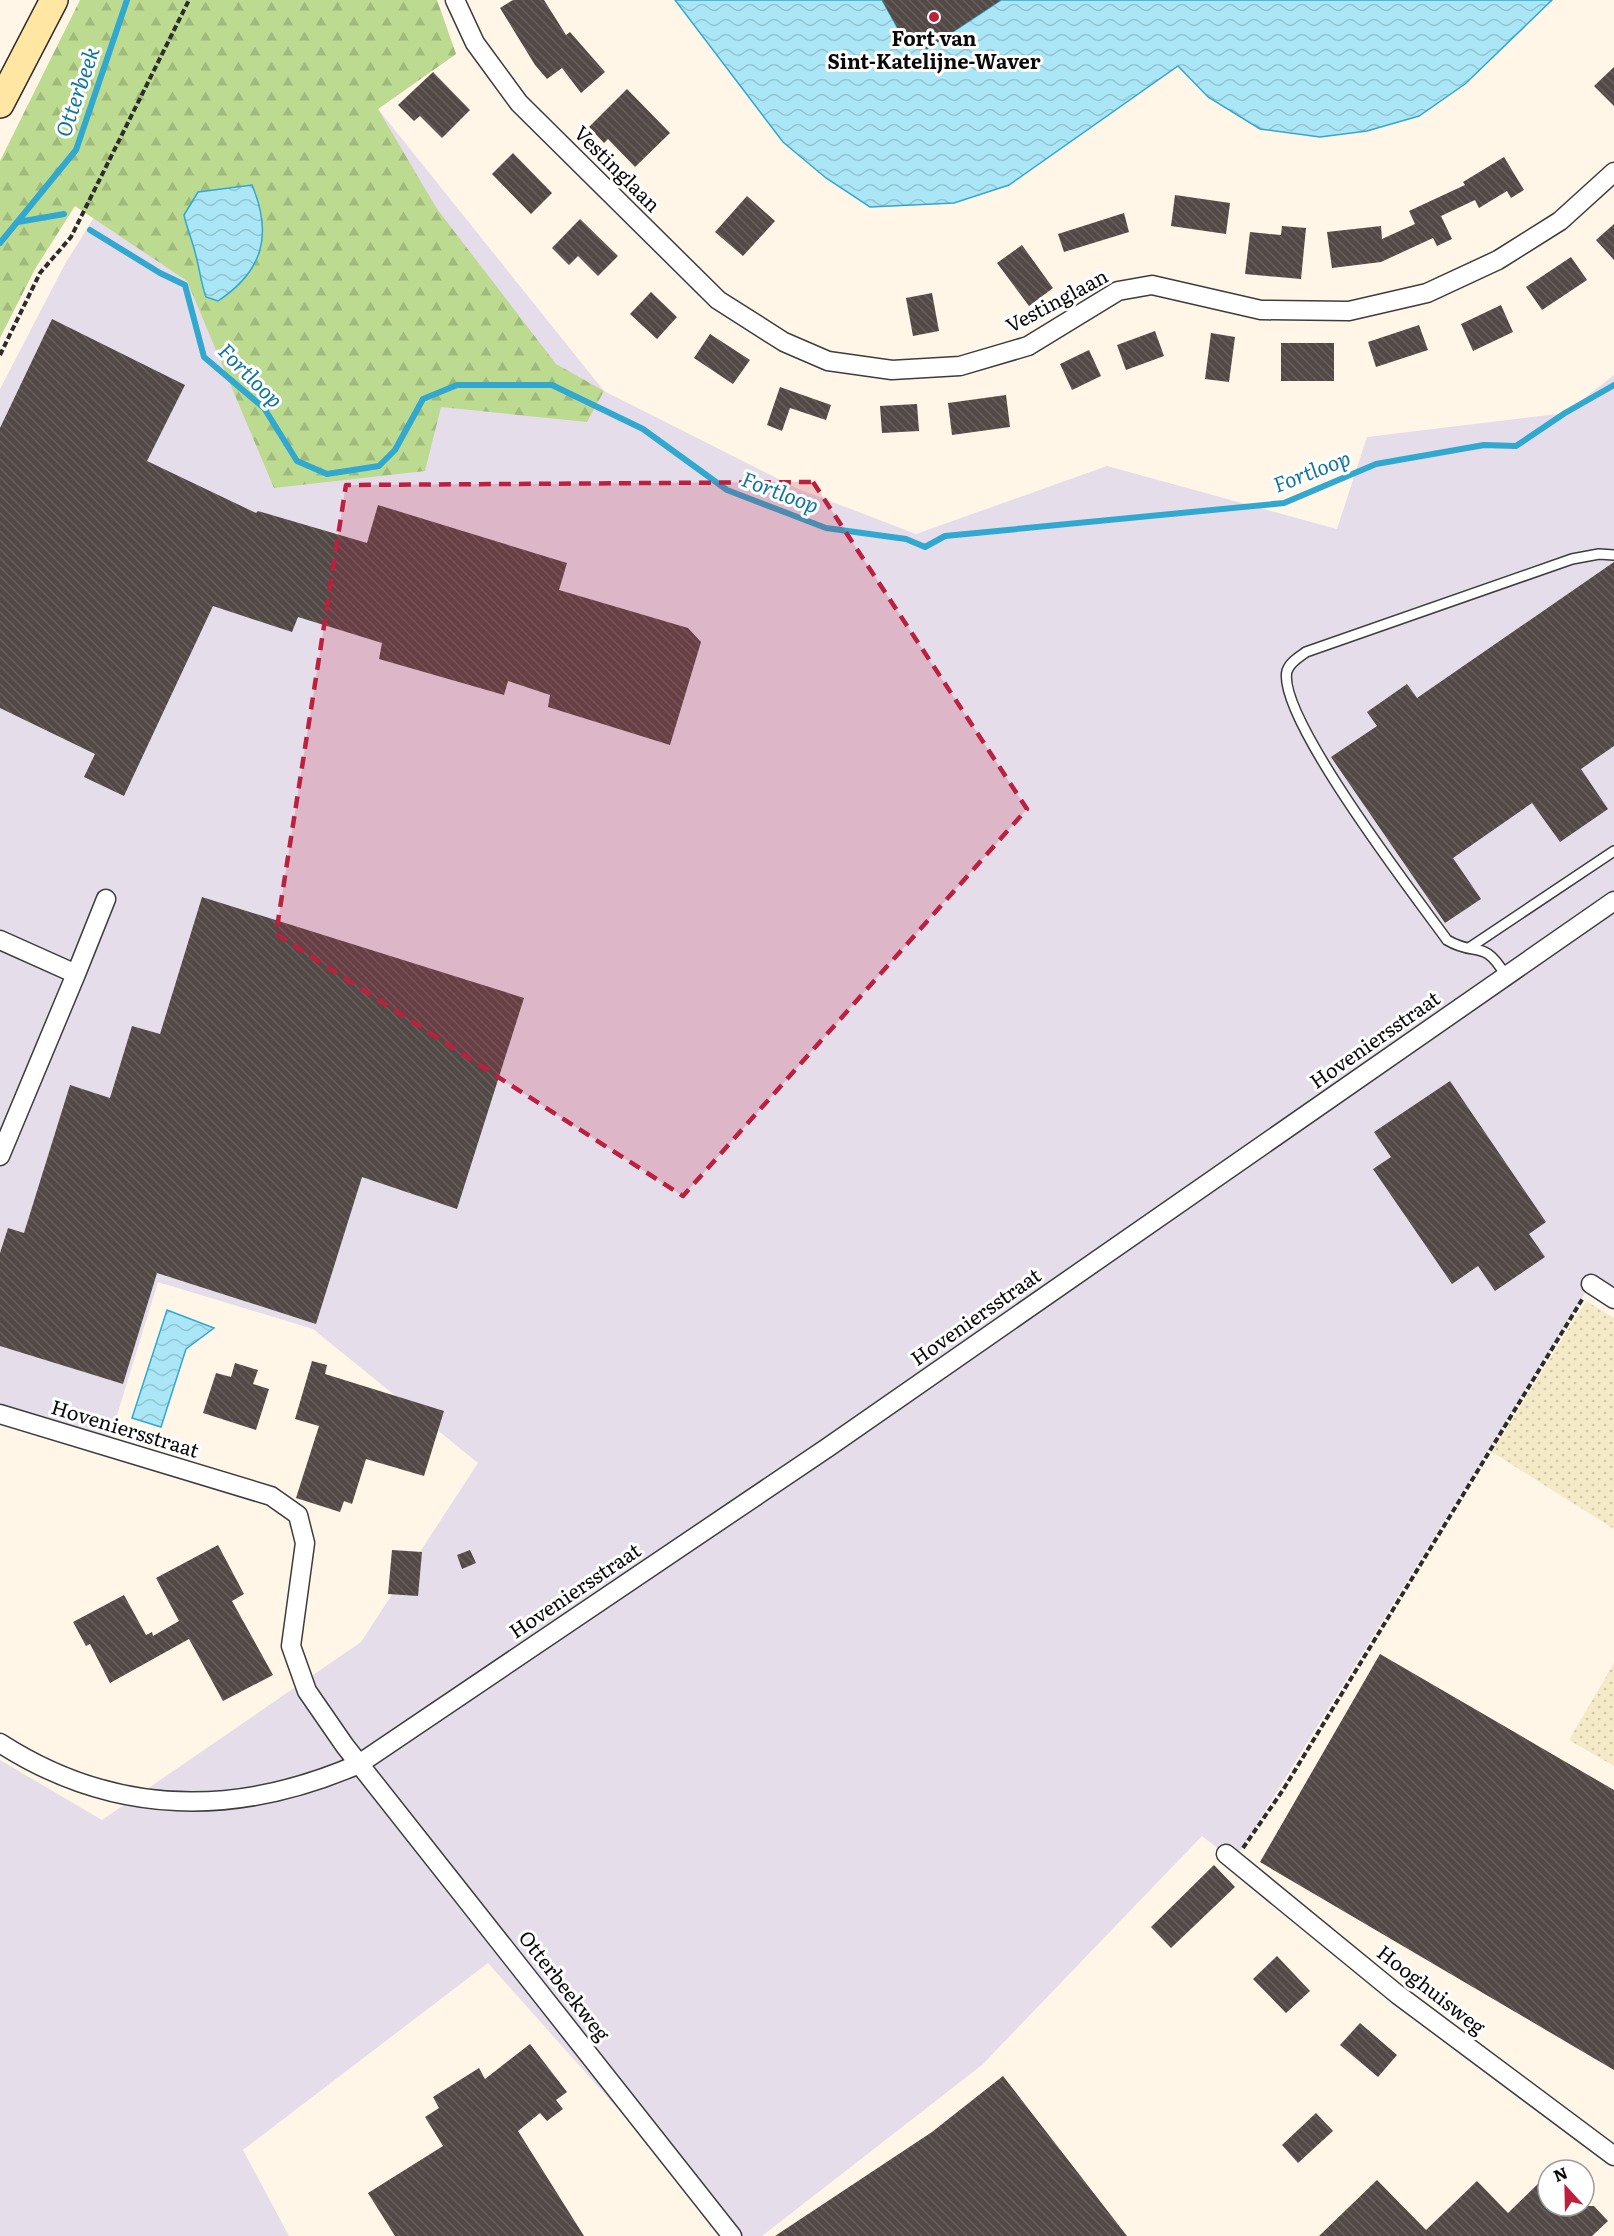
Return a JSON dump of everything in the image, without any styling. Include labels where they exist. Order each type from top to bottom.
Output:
[{"type":"main road","points":[[0,104],[54,0]]},
{"type":"street","name":"Vestinglaan","points":[[455,0],[475,43],[519,103],[718,300],[784,342],[828,361],[892,370],[960,366],[1028,346],[1118,291],[1152,285],[1261,310],[1349,311],[1426,293],[1498,260],[1560,221],[1614,172]]},
{"type":"street","points":[[0,1156],[106,899]]},
{"type":"street","name":"Hoveniersstraat","points":[[0,1743],[57,1773],[98,1787],[151,1800],[197,1802],[244,1799],[288,1791],[359,1764],[827,1448],[1614,901]]},
{"type":"street","points":[[0,940],[76,974]]},
{"type":"street","points":[[1591,1284],[1614,1299]]},
{"type":"street","name":"Hoveniersstraat","points":[[0,1414],[271,1496],[298,1515],[305,1543],[291,1646],[307,1691],[359,1764]]},
{"type":"street","name":"Otterbeekweg","points":[[359,1764],[732,2236]]},
{"type":"street","name":"Hooghuisweg","points":[[1230,1858],[1397,1994],[1614,2156]]},
{"type":"lane","points":[[1506,976],[1491,954],[1478,948],[1458,947],[1447,940],[1323,766],[1291,696],[1287,682],[1287,670],[1306,652],[1572,559],[1599,554],[1614,555]]},
{"type":"lane","points":[[1469,948],[1614,851]]},
{"type":"path","points":[[0,355],[40,273],[71,237],[189,0]]},
{"type":"path","points":[[1230,1858],[1289,1780],[1591,1284]]},
{"type":"highlighted area","points":[[813,482],[1027,809],[683,1196],[276,934],[346,485]]},
{"type":"shaded area","points":[[260,0],[437,0],[456,54],[378,109],[604,391],[796,488],[916,534],[1107,466],[1337,529],[1367,437],[1565,413],[1614,375],[1614,1299],[1590,1285],[1234,1861],[1202,1836],[982,2065],[762,2236],[731,2236],[488,1963],[243,2150],[289,2236],[0,2236],[0,1760],[102,1820],[361,1642],[478,1463],[313,1329],[158,1282],[110,1438],[0,1404],[0,389],[65,264],[95,216]]},
{"type":"shaded area","points":[[1586,1301],[1614,1318],[1614,1529],[1492,1452]]},
{"type":"shaded area","points":[[1614,1663],[1614,1766],[1569,1740]]},
{"type":"green space","points":[[80,0],[437,0],[456,54],[378,109],[437,209],[556,364],[604,391],[587,422],[441,407],[425,471],[274,488],[187,281],[75,206],[35,269],[0,338],[0,161]]},
{"type":"water","points":[[675,0],[882,0],[902,36],[927,49],[1001,0],[1552,0],[1465,84],[1419,116],[1367,131],[1320,137],[1260,129],[1208,97],[1178,66],[1009,185],[954,203],[870,207],[826,178],[783,142]]},
{"type":"water","points":[[252,185],[262,220],[260,251],[245,277],[233,289],[218,301],[206,297],[184,215],[198,192]]},
{"type":"water","points":[[167,1310],[214,1328],[186,1349],[161,1427],[132,1418]]},
{"type":"building","points":[[513,0],[544,0],[566,35],[570,32],[605,72],[581,93],[562,68],[547,79],[535,65],[500,8]]},
{"type":"building","name":"Fort van Sint-Katelijne-Waver","points":[[882,0],[1001,0],[927,49],[902,36]]},
{"type":"building","points":[[1614,67],[1614,106],[1594,86]]},
{"type":"building","points":[[433,72],[470,110],[442,138],[420,116],[414,121],[398,105]]},
{"type":"building","points":[[627,89],[670,133],[635,167],[608,139],[604,143],[589,127]]},
{"type":"building","points":[[513,153],[552,193],[531,214],[492,174]]},
{"type":"building","points":[[1504,157],[1524,190],[1511,198],[1507,191],[1479,208],[1475,200],[1441,216],[1452,239],[1437,246],[1433,238],[1381,262],[1332,268],[1327,232],[1381,226],[1382,239],[1415,224],[1409,211],[1465,185],[1463,182]]},
{"type":"building","points":[[1175,195],[1230,203],[1226,234],[1171,226]]},
{"type":"building","points":[[747,196],[775,221],[743,256],[715,232]]},
{"type":"building","points":[[1124,213],[1129,232],[1064,252],[1058,234]]},
{"type":"building","points":[[580,219],[618,256],[598,276],[578,256],[569,265],[552,248]]},
{"type":"building","points":[[1614,224],[1614,260],[1596,240]]},
{"type":"building","points":[[1282,226],[1306,228],[1301,279],[1245,274],[1250,232],[1281,235]]},
{"type":"building","points":[[1022,245],[1053,288],[1029,306],[997,263]]},
{"type":"building","points":[[1571,257],[1587,280],[1542,310],[1526,287]]},
{"type":"building","points":[[651,292],[677,317],[657,339],[630,314]]},
{"type":"building","points":[[932,293],[939,331],[913,336],[906,298]]},
{"type":"building","points":[[1501,305],[1513,332],[1473,351],[1461,324]]},
{"type":"building","points":[[52,319],[185,385],[147,461],[256,513],[258,511],[367,543],[378,505],[567,563],[559,590],[688,628],[701,642],[670,745],[548,707],[550,695],[508,681],[504,695],[379,659],[382,643],[298,617],[292,632],[213,606],[124,796],[84,777],[95,754],[0,708],[0,428]]},
{"type":"building","points":[[1419,325],[1428,350],[1376,367],[1368,342]]},
{"type":"building","points":[[1155,331],[1164,356],[1126,370],[1117,345]]},
{"type":"building","points":[[1211,333],[1235,337],[1229,382],[1205,379]]},
{"type":"building","points":[[710,334],[750,360],[733,384],[694,358]]},
{"type":"building","points":[[1281,343],[1334,343],[1334,381],[1281,381]]},
{"type":"building","points":[[1089,350],[1101,376],[1072,390],[1060,364]]},
{"type":"building","points":[[780,387],[831,405],[826,420],[790,408],[782,431],[767,425]]},
{"type":"building","points":[[1006,395],[1010,427],[952,435],[948,403]]},
{"type":"building","points":[[917,404],[919,431],[882,433],[880,406]]},
{"type":"building","points":[[1614,562],[1614,746],[1581,769],[1608,809],[1560,842],[1532,803],[1453,858],[1481,899],[1445,923],[1331,757],[1377,726],[1367,712],[1407,684],[1417,698]]},
{"type":"building","points":[[202,897],[524,998],[457,1209],[362,1177],[316,1324],[157,1273],[123,1384],[0,1346],[0,1253],[8,1228],[24,1233],[70,1085],[110,1098],[132,1026],[160,1034]]},
{"type":"building","points":[[1450,1081],[1546,1222],[1529,1234],[1545,1257],[1495,1291],[1478,1266],[1452,1284],[1373,1169],[1391,1157],[1374,1132]]},
{"type":"building","points":[[312,1361],[327,1365],[325,1374],[444,1411],[424,1476],[366,1459],[352,1504],[344,1501],[340,1512],[296,1498],[319,1426],[295,1419]]},
{"type":"building","points":[[235,1363],[258,1370],[253,1384],[269,1389],[256,1430],[203,1413],[216,1373],[231,1377]]},
{"type":"building","points":[[218,1545],[244,1594],[232,1601],[273,1675],[223,1701],[189,1639],[110,1683],[90,1644],[86,1646],[73,1622],[124,1595],[146,1635],[152,1632],[153,1636],[179,1621],[156,1578]]},
{"type":"building","points":[[392,1550],[422,1552],[418,1596],[388,1594]]},
{"type":"building","points":[[470,1550],[476,1563],[462,1569],[457,1555]]},
{"type":"building","points":[[1380,1654],[1614,1790],[1614,2070],[1260,1862]]},
{"type":"building","points":[[1214,1865],[1235,1887],[1171,1948],[1151,1927]]},
{"type":"building","points":[[1277,1956],[1310,1991],[1286,2013],[1253,1979]]},
{"type":"building","points":[[1360,2023],[1397,2055],[1378,2077],[1340,2045]]},
{"type":"building","points":[[530,2044],[567,2092],[556,2100],[563,2109],[547,2121],[540,2113],[518,2131],[584,2236],[395,2236],[368,2193],[443,2146],[425,2117],[439,2108],[433,2097],[479,2068],[485,2079]]},
{"type":"building","points":[[1003,2076],[1127,2236],[775,2236],[932,2132]]},
{"type":"building","points":[[1316,2113],[1333,2131],[1298,2163],[1282,2145]]},
{"type":"building","points":[[1377,2180],[1426,2230],[1477,2181],[1508,2213],[1536,2186],[1536,2218],[1596,2218],[1596,2208],[1608,2221],[1592,2236],[1319,2236]]},
{"type":"waterway","name":"Otterbeek","points":[[0,243],[76,150],[127,0]]},
{"type":"waterway","name":"Fortloop","points":[[18,222],[64,214]]},
{"type":"waterway","name":"Fortloop","points":[[90,230],[160,273],[185,285],[204,357],[264,408],[297,461],[327,474],[379,466],[395,450],[423,399],[457,385],[552,385],[643,429],[727,490],[826,528],[906,539],[925,547],[945,536],[1284,503],[1376,464],[1484,445],[1516,446],[1565,413],[1614,385]]},
{"type":"place","name":"Fort van Sint-Katelijne-Waver","points":[[934,17]]}]
